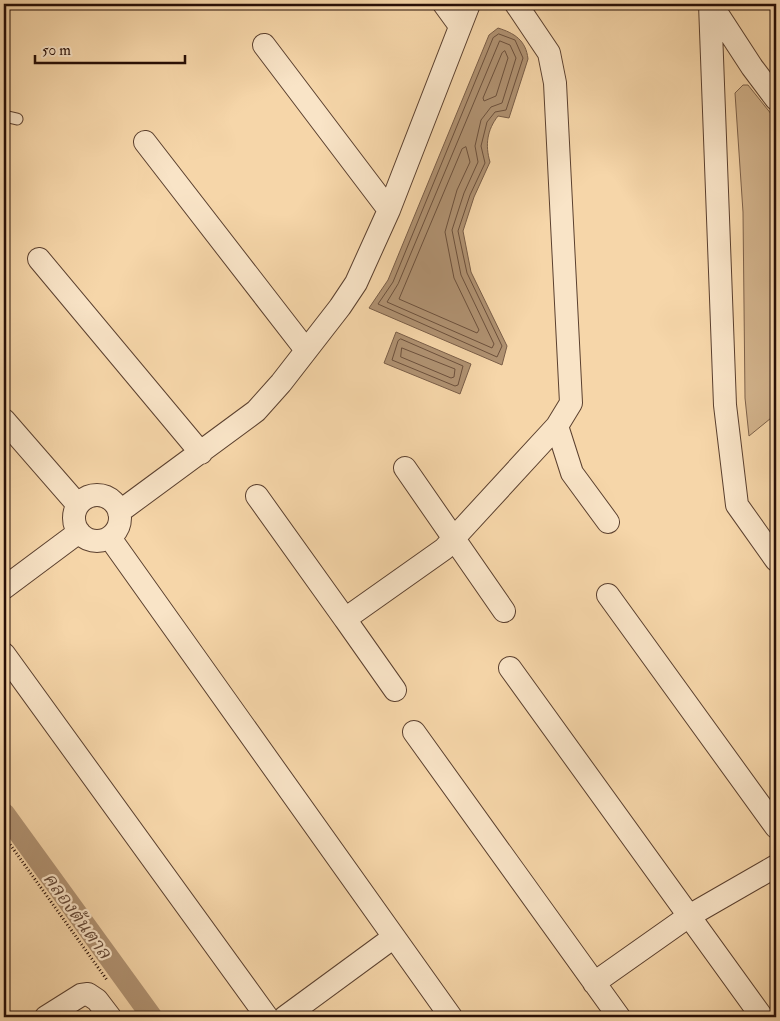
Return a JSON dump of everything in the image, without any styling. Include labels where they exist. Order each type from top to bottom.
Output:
[{"type":"street","points":[[444,4],[460,26]]},
{"type":"street","points":[[120,512],[256,411],[306,350],[356,283],[389,210],[470,4]]},
{"type":"street","points":[[345,619],[444,549],[557,426],[571,402],[555,82],[549,53],[516,4]]},
{"type":"street","points":[[711,4],[752,67],[776,99]]},
{"type":"street","points":[[711,4],[725,405],[731,459],[737,505],[776,560]]},
{"type":"street","points":[[264,45],[389,210]]},
{"type":"street","points":[[145,142],[306,350]]},
{"type":"street","points":[[40,259],[200,454]]},
{"type":"street","points":[[4,420],[78,505]]},
{"type":"street","points":[[557,426],[572,473],[608,522]]},
{"type":"street","points":[[405,468],[504,611]]},
{"type":"street","points":[[97,495],[111,499],[120,512],[119,526],[110,538],[90,540],[79,532],[74,518],[78,505],[84,499],[97,495]]},
{"type":"street","points":[[257,496],[395,690]]},
{"type":"street","points":[[4,588],[79,532]]},
{"type":"street","points":[[110,538],[451,1017]]},
{"type":"street","points":[[608,595],[776,827]]},
{"type":"street","points":[[4,654],[267,1017]]},
{"type":"street","points":[[510,668],[762,1017]]},
{"type":"street","points":[[414,732],[619,1017]]},
{"type":"street","points":[[594,982],[689,916],[776,866]]},
{"type":"street","points":[[285,1017],[394,937]]},
{"type":"street","points":[[46,1017],[81,995],[88,994],[97,1000],[107,1016]]},
{"type":"lane","points":[[4,116],[17,119]]},
{"type":"path","points":[[4,836],[111,986]]},
{"type":"shaded area","points":[[743,85],[748,85],[776,120],[776,414],[749,436],[745,398],[743,212],[735,93]]},
{"type":"water","points":[[498,28],[509,32],[522,42],[528,59],[509,118],[498,116],[489,132],[487,144],[490,162],[474,197],[463,231],[471,272],[507,346],[502,365],[369,308],[388,280],[489,35]]},
{"type":"water","points":[[396,332],[471,364],[460,394],[384,363]]},
{"type":"waterway","name":"คลองต้นตาล","points":[[4,813],[152,1017]]}]
